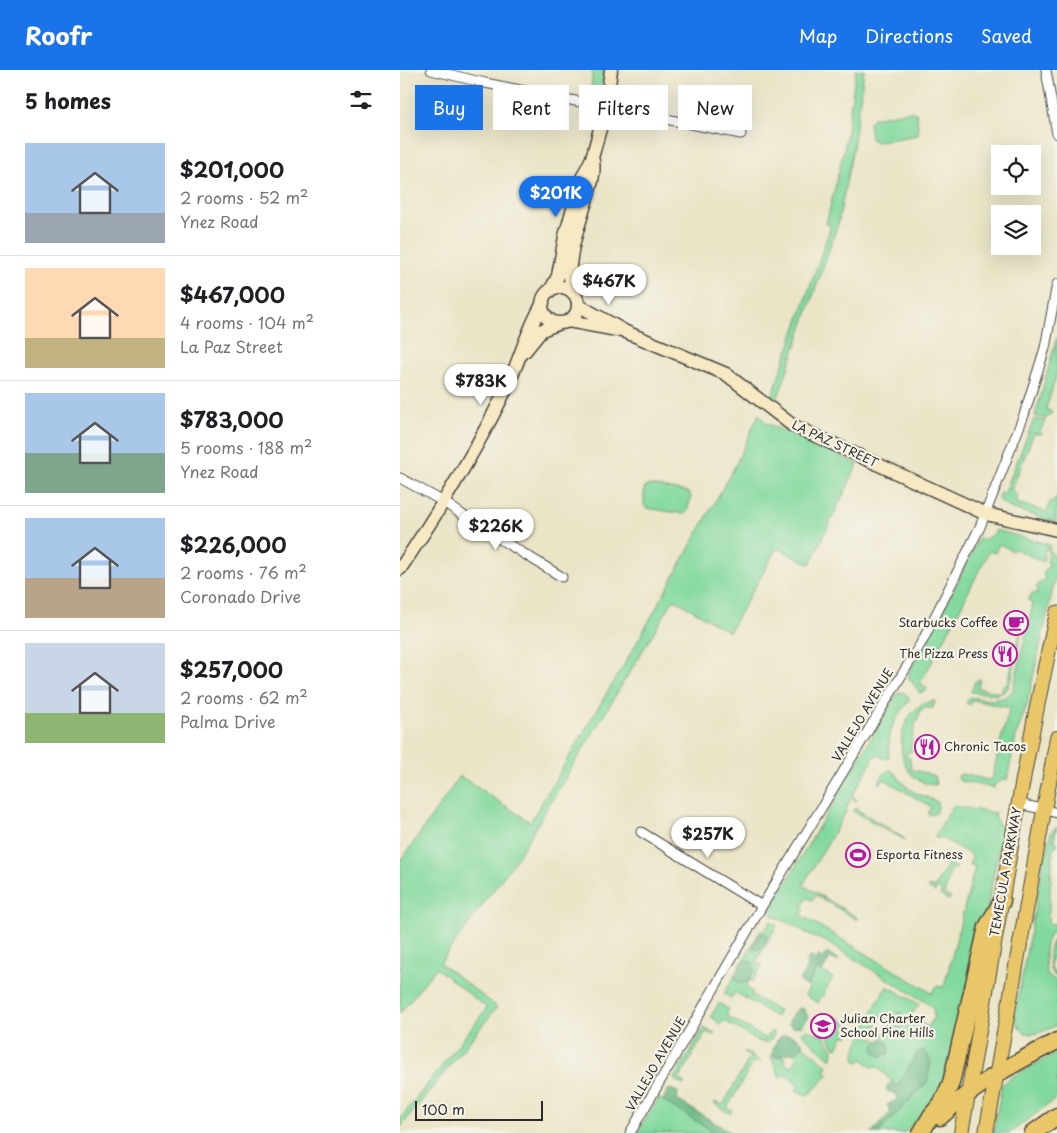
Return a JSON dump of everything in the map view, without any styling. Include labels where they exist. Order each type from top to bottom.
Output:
[{"type":"highway","points":[[921,1133],[931,1116],[942,1103],[951,1083],[987,927],[1002,901]]},
{"type":"highway","points":[[921,1133],[968,1093],[997,1073],[1057,1041]]},
{"type":"highway","points":[[1033,1133],[1057,1116]]},
{"type":"main road","points":[[609,85],[611,70]]},
{"type":"main road","points":[[400,570],[444,502],[506,388],[534,318],[558,276],[565,236],[582,178],[592,158],[600,130]]},
{"type":"main road","points":[[520,356],[542,330],[564,322],[575,314],[576,299],[571,283],[570,264],[593,179],[592,158]]},
{"type":"main road","points":[[550,291],[554,288],[564,288],[576,299]]},
{"type":"main road","name":"LA PAZ STREET","points":[[576,299],[626,332],[726,374],[792,425],[986,514],[1057,530]]},
{"type":"main road","points":[[543,303],[546,315],[552,320],[564,322]]},
{"type":"main road","name":"LA PAZ STREET","points":[[564,322],[626,332]]},
{"type":"main road","name":"TEMECULA PARKWAY","points":[[961,1133],[1018,804],[1042,675],[1057,613]]},
{"type":"main road","name":"TEMECULA PARKWAY","points":[[986,1133],[1050,811],[1057,738]]},
{"type":"street","points":[[430,70],[579,102]]},
{"type":"street","points":[[1046,70],[1057,134]]},
{"type":"street","points":[[668,119],[741,134]]},
{"type":"street","name":"VALLEJO AVENUE","points":[[630,1133],[762,906],[923,640],[986,514],[1024,415],[1042,357],[1057,284]]},
{"type":"street","points":[[400,478],[444,502],[477,525],[562,577]]},
{"type":"street","points":[[1018,804],[1050,811]]},
{"type":"street","points":[[641,832],[762,906]]},
{"type":"green space","points":[[593,70],[604,70],[602,85],[591,85]]},
{"type":"green space","points":[[856,70],[864,70],[853,148],[838,224],[775,406],[770,402],[831,226],[826,224],[844,150]]},
{"type":"green space","points":[[911,111],[917,114],[918,135],[877,142],[871,139],[869,122],[873,118]]},
{"type":"green space","points":[[1057,337],[1057,373],[1046,409],[1052,412],[1046,419],[1035,416]]},
{"type":"green space","points":[[759,414],[766,423],[858,464],[810,564],[777,548],[729,632],[674,599],[517,858],[440,963],[497,1007],[400,1128],[400,1119],[487,1008],[436,968],[400,1013],[400,862],[460,776],[530,822],[635,646],[736,464]]},
{"type":"green space","points":[[1034,419],[1045,421],[1040,431],[1042,433],[1040,435],[1034,433],[1011,491],[1018,495],[1016,503],[1047,512],[1050,502],[1055,500],[1057,496],[1056,522],[1010,508],[999,501],[999,493],[1004,494]]},
{"type":"green space","points":[[650,485],[688,492],[691,496],[687,512],[684,514],[646,508],[644,505],[644,488]]},
{"type":"green space","points":[[996,530],[1050,545],[1049,549],[1045,549],[1043,562],[999,544],[995,553],[989,551],[920,683],[927,690],[920,693],[909,678],[909,673],[955,588],[979,538],[984,540],[995,533]]},
{"type":"green space","points":[[1049,549],[1057,561],[1057,570],[1027,705],[1016,736],[1007,780],[1004,779],[994,785],[994,788],[960,781],[958,778],[962,774],[988,780],[992,779],[1010,708],[972,700],[970,705],[966,703],[970,697],[999,699],[1013,690],[1032,608],[1032,603],[1028,600],[1033,592],[1036,594],[1038,590],[1036,588],[1041,581],[1043,582],[1046,568],[1050,564],[1047,563]]},
{"type":"green space","points":[[1022,627],[1012,677],[1007,690],[1001,693],[1003,685],[1007,685]]},
{"type":"green space","points":[[980,679],[978,688],[1001,693],[997,695],[971,692],[975,681],[977,682]]},
{"type":"green space","points":[[903,692],[908,696],[909,701],[892,727],[889,741],[889,757],[885,759],[876,754],[852,796],[857,801],[851,798],[847,810],[803,885],[858,918],[857,920],[816,895],[812,900],[807,898],[802,907],[804,910],[801,915],[932,993],[936,986],[944,987],[975,867],[969,864],[973,856],[940,837],[938,839],[934,837],[953,806],[995,813],[1000,828],[1003,828],[985,919],[939,1098],[904,1133],[878,1133],[927,1082],[896,1086],[878,1067],[872,1067],[862,1059],[859,1062],[856,1061],[856,1050],[863,1036],[866,1034],[879,1041],[881,1040],[890,1022],[881,1016],[874,1034],[867,1030],[865,1024],[887,986],[919,1004],[911,1016],[928,1027],[934,1017],[933,1008],[823,940],[813,937],[773,916],[770,910],[897,694]]},
{"type":"green space","points":[[935,701],[933,708],[924,708],[920,711],[910,749],[912,750],[907,752],[906,757],[910,758],[911,769],[914,771],[935,776],[936,785],[920,781],[909,771],[903,758],[901,743],[904,728],[911,715],[921,705]]},
{"type":"green space","points":[[889,770],[894,772],[909,789],[937,802],[938,808],[936,813],[928,814],[931,807],[884,779],[878,784],[884,773]]},
{"type":"green space","points":[[855,808],[905,839],[905,840],[853,811]]},
{"type":"green space","points":[[1057,827],[1054,840],[1057,842],[1057,846],[1053,847],[1048,923],[1055,924],[1055,927],[1047,942],[1045,957],[1048,976],[1057,981],[1057,1025],[1031,1034],[1025,1033],[1021,1029],[1015,1014],[1045,852],[1048,851],[1051,832]]},
{"type":"green space","points":[[944,860],[957,868],[951,868],[944,895],[950,897],[947,900],[940,895],[942,891],[937,888],[935,892],[928,888],[929,886],[934,888],[948,864]]},
{"type":"green space","points":[[771,921],[777,925],[756,962],[762,966],[753,981],[750,980],[746,987],[753,992],[751,995],[779,1011],[776,1017],[735,992],[731,998],[724,994],[761,930],[764,932]]},
{"type":"green space","points":[[764,933],[767,934],[765,941],[760,949],[755,949],[753,947],[756,940]]},
{"type":"green space","points":[[1053,940],[1053,950],[1057,951],[1057,955],[1051,958],[1050,966],[1057,976],[1053,975],[1051,971],[1049,962],[1050,947]]},
{"type":"green space","points":[[828,953],[838,959],[839,962],[830,958],[822,972],[817,969],[807,986],[799,981],[809,964],[806,962],[810,956],[815,960],[818,956],[822,958]]},
{"type":"green space","points":[[746,960],[752,962],[755,970],[747,982],[741,984],[734,977],[742,962]]},
{"type":"green space","points":[[817,969],[833,978],[818,1003],[805,995],[809,988],[807,986]]},
{"type":"green space","points":[[719,1003],[728,1009],[727,1016],[765,1038],[771,1031],[775,1033],[769,1042],[764,1043],[725,1021],[720,1025],[711,1016]]},
{"type":"green space","points":[[800,1008],[804,1009],[808,1017],[802,1026],[792,1027],[789,1024],[790,1019]]},
{"type":"green space","points":[[900,1012],[905,1021],[901,1027],[896,1029],[890,1021]]},
{"type":"green space","points":[[833,1015],[847,1023],[844,1028],[850,1035],[843,1036],[837,1048],[834,1047],[826,1031]]},
{"type":"green space","points":[[704,1028],[715,1034],[706,1032],[679,1079],[684,1082],[684,1085],[674,1080],[674,1078]]},
{"type":"green space","points":[[806,1030],[824,1035],[833,1050],[832,1058],[829,1058],[802,1034],[802,1031]]},
{"type":"green space","points":[[784,1035],[796,1037],[804,1046],[794,1053],[778,1056],[772,1055],[777,1041]]},
{"type":"green space","points":[[882,1040],[888,1042],[890,1048],[888,1054],[882,1056],[876,1054],[874,1048],[876,1042]]},
{"type":"green space","points":[[802,1046],[827,1065],[827,1069],[824,1070],[829,1074],[812,1092],[806,1095],[797,1091],[798,1084],[785,1074],[780,1078],[771,1057],[772,1055],[775,1057],[784,1056],[786,1064],[791,1067],[798,1058],[794,1053]]},
{"type":"green space","points":[[920,1050],[926,1052],[931,1062],[927,1082],[878,1133],[871,1133],[891,1112],[887,1105],[897,1100],[897,1094],[887,1091],[887,1086],[892,1081],[896,1086],[898,1085]]},
{"type":"green space","points":[[745,1051],[761,1063],[754,1061],[727,1108],[732,1111],[730,1114],[715,1104],[715,1102],[723,1105],[750,1057],[745,1054]]},
{"type":"green space","points":[[1057,1053],[1057,1098],[1010,1133],[993,1133],[1002,1085],[1013,1076]]},
{"type":"green space","points":[[671,1089],[678,1092],[677,1100],[732,1133],[716,1133],[663,1101],[668,1090]]},
{"type":"green space","points":[[659,1098],[716,1133],[637,1133]]},
{"type":"place","name":"Starbucks Coffee","points":[[1016,623]]},
{"type":"place","name":"The Pizza Press","points":[[1005,654]]},
{"type":"place","name":"Chronic Tacos","points":[[927,747]]},
{"type":"place","name":"Esporta Fitness","points":[[858,855]]},
{"type":"place","name":"Julian Charter School Pine Hills","points":[[823,1026]]}]
